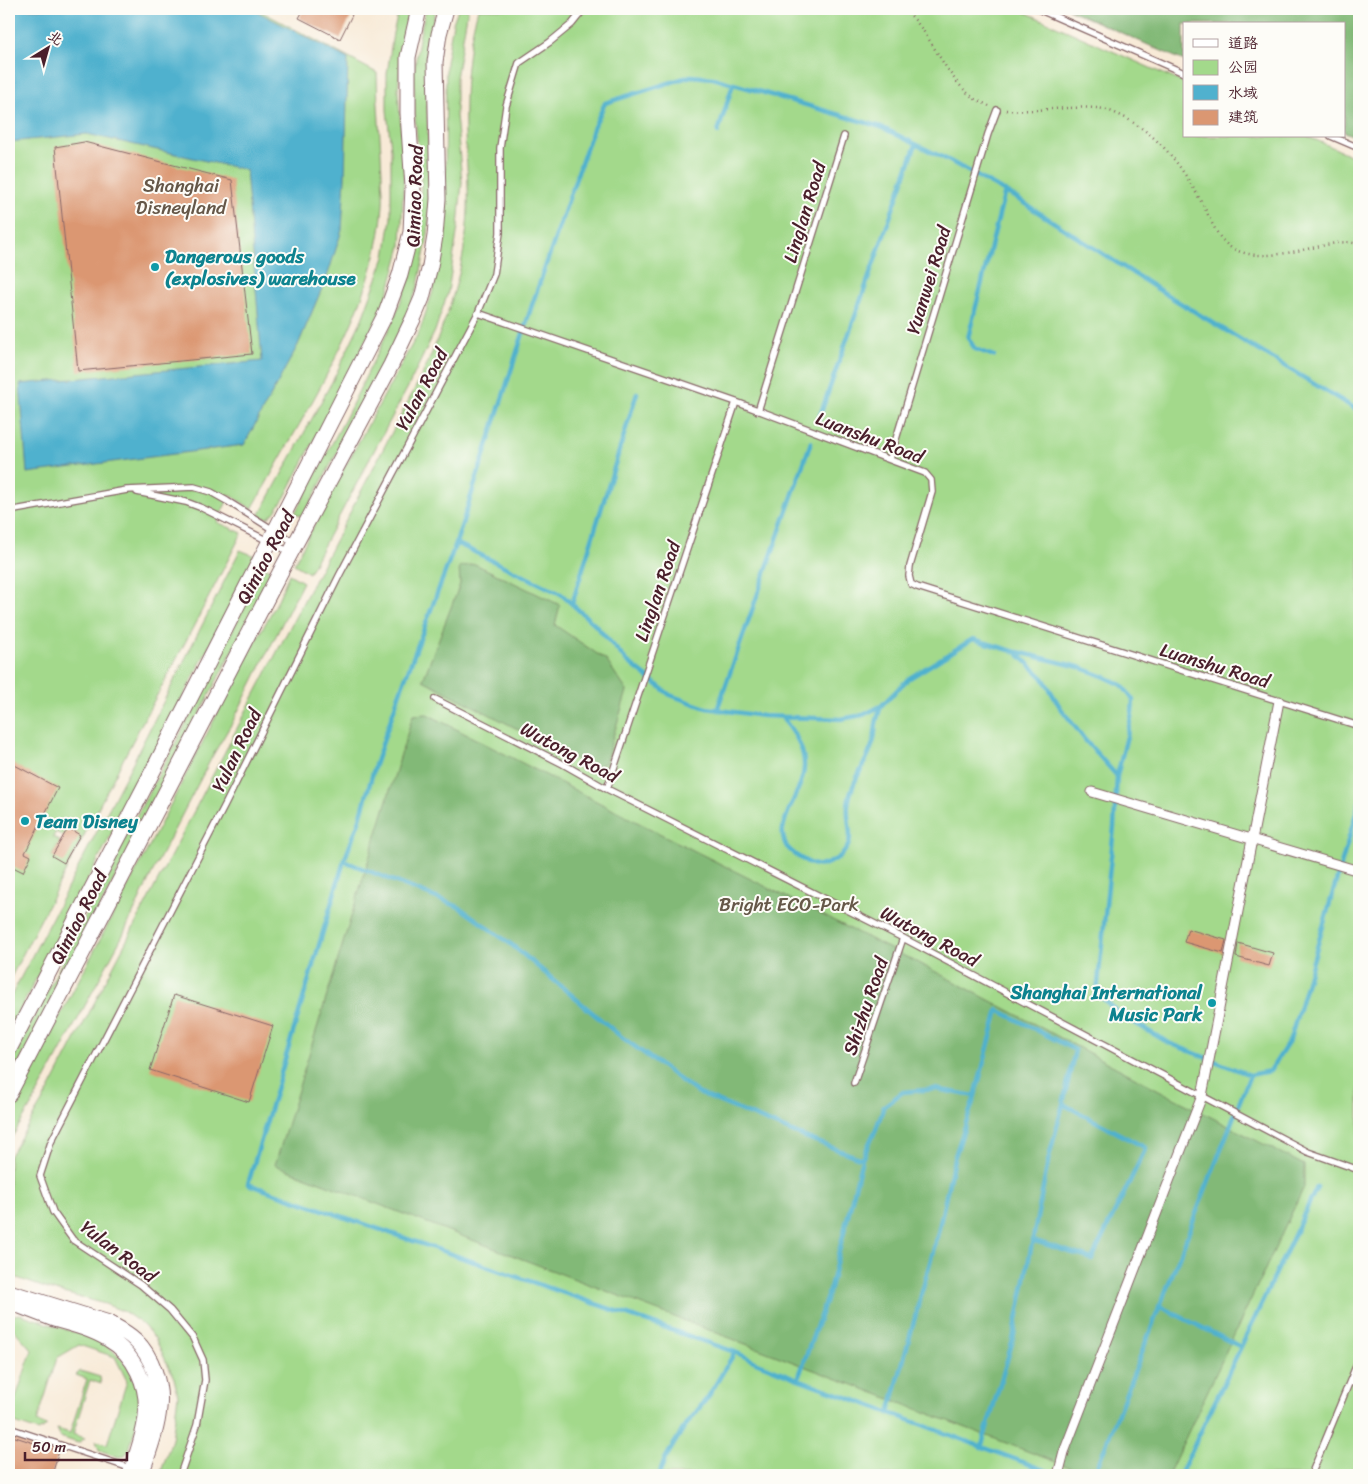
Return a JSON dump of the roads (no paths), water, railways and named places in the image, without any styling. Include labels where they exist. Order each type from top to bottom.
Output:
[{"type":"street","name":"Qimiao Road","points":[[9,1049],[273,537],[386,313],[400,275],[411,232],[414,187],[408,113],[408,57],[419,9]]},
{"type":"street","name":"Qimiao Road","points":[[9,1094],[293,547],[386,373],[422,298],[435,236],[438,199],[435,62],[439,34],[446,9]]},
{"type":"street","points":[[1058,1475],[1064,1452],[1202,1096],[1279,701]]},
{"type":"street","points":[[1092,792],[1359,870]]},
{"type":"street","points":[[9,1292],[109,1323],[124,1331],[136,1341],[146,1354],[154,1371],[159,1389],[160,1406],[156,1423],[134,1473]]},
{"type":"street","points":[[9,1302],[91,1330],[108,1339],[132,1359],[144,1385],[147,1400],[143,1433],[134,1473]]},
{"type":"lane","name":"Yulan Road","points":[[180,1475],[197,1425],[205,1380],[203,1360],[193,1338],[170,1310],[140,1285],[73,1240],[53,1212],[40,1176],[52,1142],[225,805],[340,574],[478,313],[494,274],[500,233],[500,148],[506,106],[519,63],[572,24],[584,9]]},
{"type":"lane","points":[[1038,9],[1183,73]]},
{"type":"lane","name":"Yuanwei Road","points":[[890,459],[997,110]]},
{"type":"lane","name":"Linglan Road","points":[[758,411],[844,136]]},
{"type":"lane","points":[[1336,138],[1359,148]]},
{"type":"lane","name":"Luanshu Road","points":[[478,313],[736,402],[925,473],[931,480],[932,492],[910,566],[909,576],[911,584],[1359,726]]},
{"type":"lane","name":"Linglan Road","points":[[606,789],[736,402]]},
{"type":"lane","points":[[9,511],[127,490],[194,487],[211,492],[248,514],[273,537],[293,547]]},
{"type":"lane","points":[[127,490],[186,502],[293,547]]},
{"type":"lane","name":"Wutong Road","points":[[435,699],[562,764],[606,789],[903,938],[1308,1152],[1359,1170]]},
{"type":"lane","name":"Shizhu Road","points":[[854,1082],[903,938]]},
{"type":"lane","points":[[1311,1475],[1359,1359]]},
{"type":"lane","points":[[1351,1382],[1359,1385]]},
{"type":"lane","points":[[9,1428],[134,1473]]},
{"type":"water","points":[[9,9],[252,9],[348,59],[342,230],[328,274],[298,345],[244,445],[27,473],[20,384],[262,361],[246,170],[87,134],[9,142]]},
{"type":"waterway","points":[[1032,1240],[1092,1259],[1146,1148],[1063,1104],[1075,1050],[998,1010],[975,1096],[935,1089],[903,1092],[884,1106],[862,1159],[698,1093],[619,1035],[512,945],[459,907],[344,861],[360,819],[375,765],[399,695],[456,543],[532,305],[593,129],[605,103],[691,76],[713,78],[881,127],[948,160],[1016,198],[1167,295],[1359,411]]},
{"type":"waterway","points":[[718,132],[733,84]]},
{"type":"waterway","points":[[818,421],[916,144]]},
{"type":"waterway","points":[[994,356],[975,349],[968,338],[1005,191]]},
{"type":"waterway","points":[[572,604],[637,393]]},
{"type":"waterway","points":[[717,710],[811,442]]},
{"type":"waterway","points":[[456,543],[561,594],[595,625],[627,661],[670,695],[706,708],[763,716],[841,719],[863,715],[881,706],[908,679],[973,639],[1016,652],[1043,678],[1060,707],[1085,740],[1117,776],[1114,827],[1097,993],[1121,1015],[1169,1043],[1250,1075],[1270,1071],[1290,1040],[1359,803]]},
{"type":"waterway","points":[[1018,652],[1079,667],[1122,685],[1133,700],[1132,713],[1117,776]]},
{"type":"waterway","points":[[781,716],[794,733],[804,760],[801,783],[785,821],[784,841],[787,847],[795,854],[811,863],[821,865],[841,855],[849,843],[849,798],[873,743],[876,722],[881,706]]},
{"type":"waterway","points":[[344,861],[248,1184],[735,1352],[798,1379],[1058,1475]]},
{"type":"waterway","points":[[1094,1475],[1250,1075]]},
{"type":"waterway","points":[[889,1413],[938,1233],[954,1159],[975,1096]]},
{"type":"waterway","points":[[981,1448],[1013,1340],[1049,1157],[1063,1104]]},
{"type":"waterway","points":[[798,1379],[830,1288],[862,1159]]},
{"type":"waterway","points":[[1180,1475],[1317,1187]]},
{"type":"waterway","points":[[1159,1306],[1241,1347]]},
{"type":"waterway","points":[[659,1475],[665,1459],[683,1429],[708,1397],[735,1352]]},
{"type":"place","name":"Dangerous goods (explosives) warehouse","points":[[155,267]]},
{"type":"place","name":"Team Disney","points":[[25,821]]},
{"type":"place","name":"Shanghai International Music Park","points":[[1212,1003]]},
{"type":"park label","name":"Shanghai Disneyland","points":[[181,196]]},
{"type":"park label","name":"Bright ECO-Park","points":[[789,904]]}]
